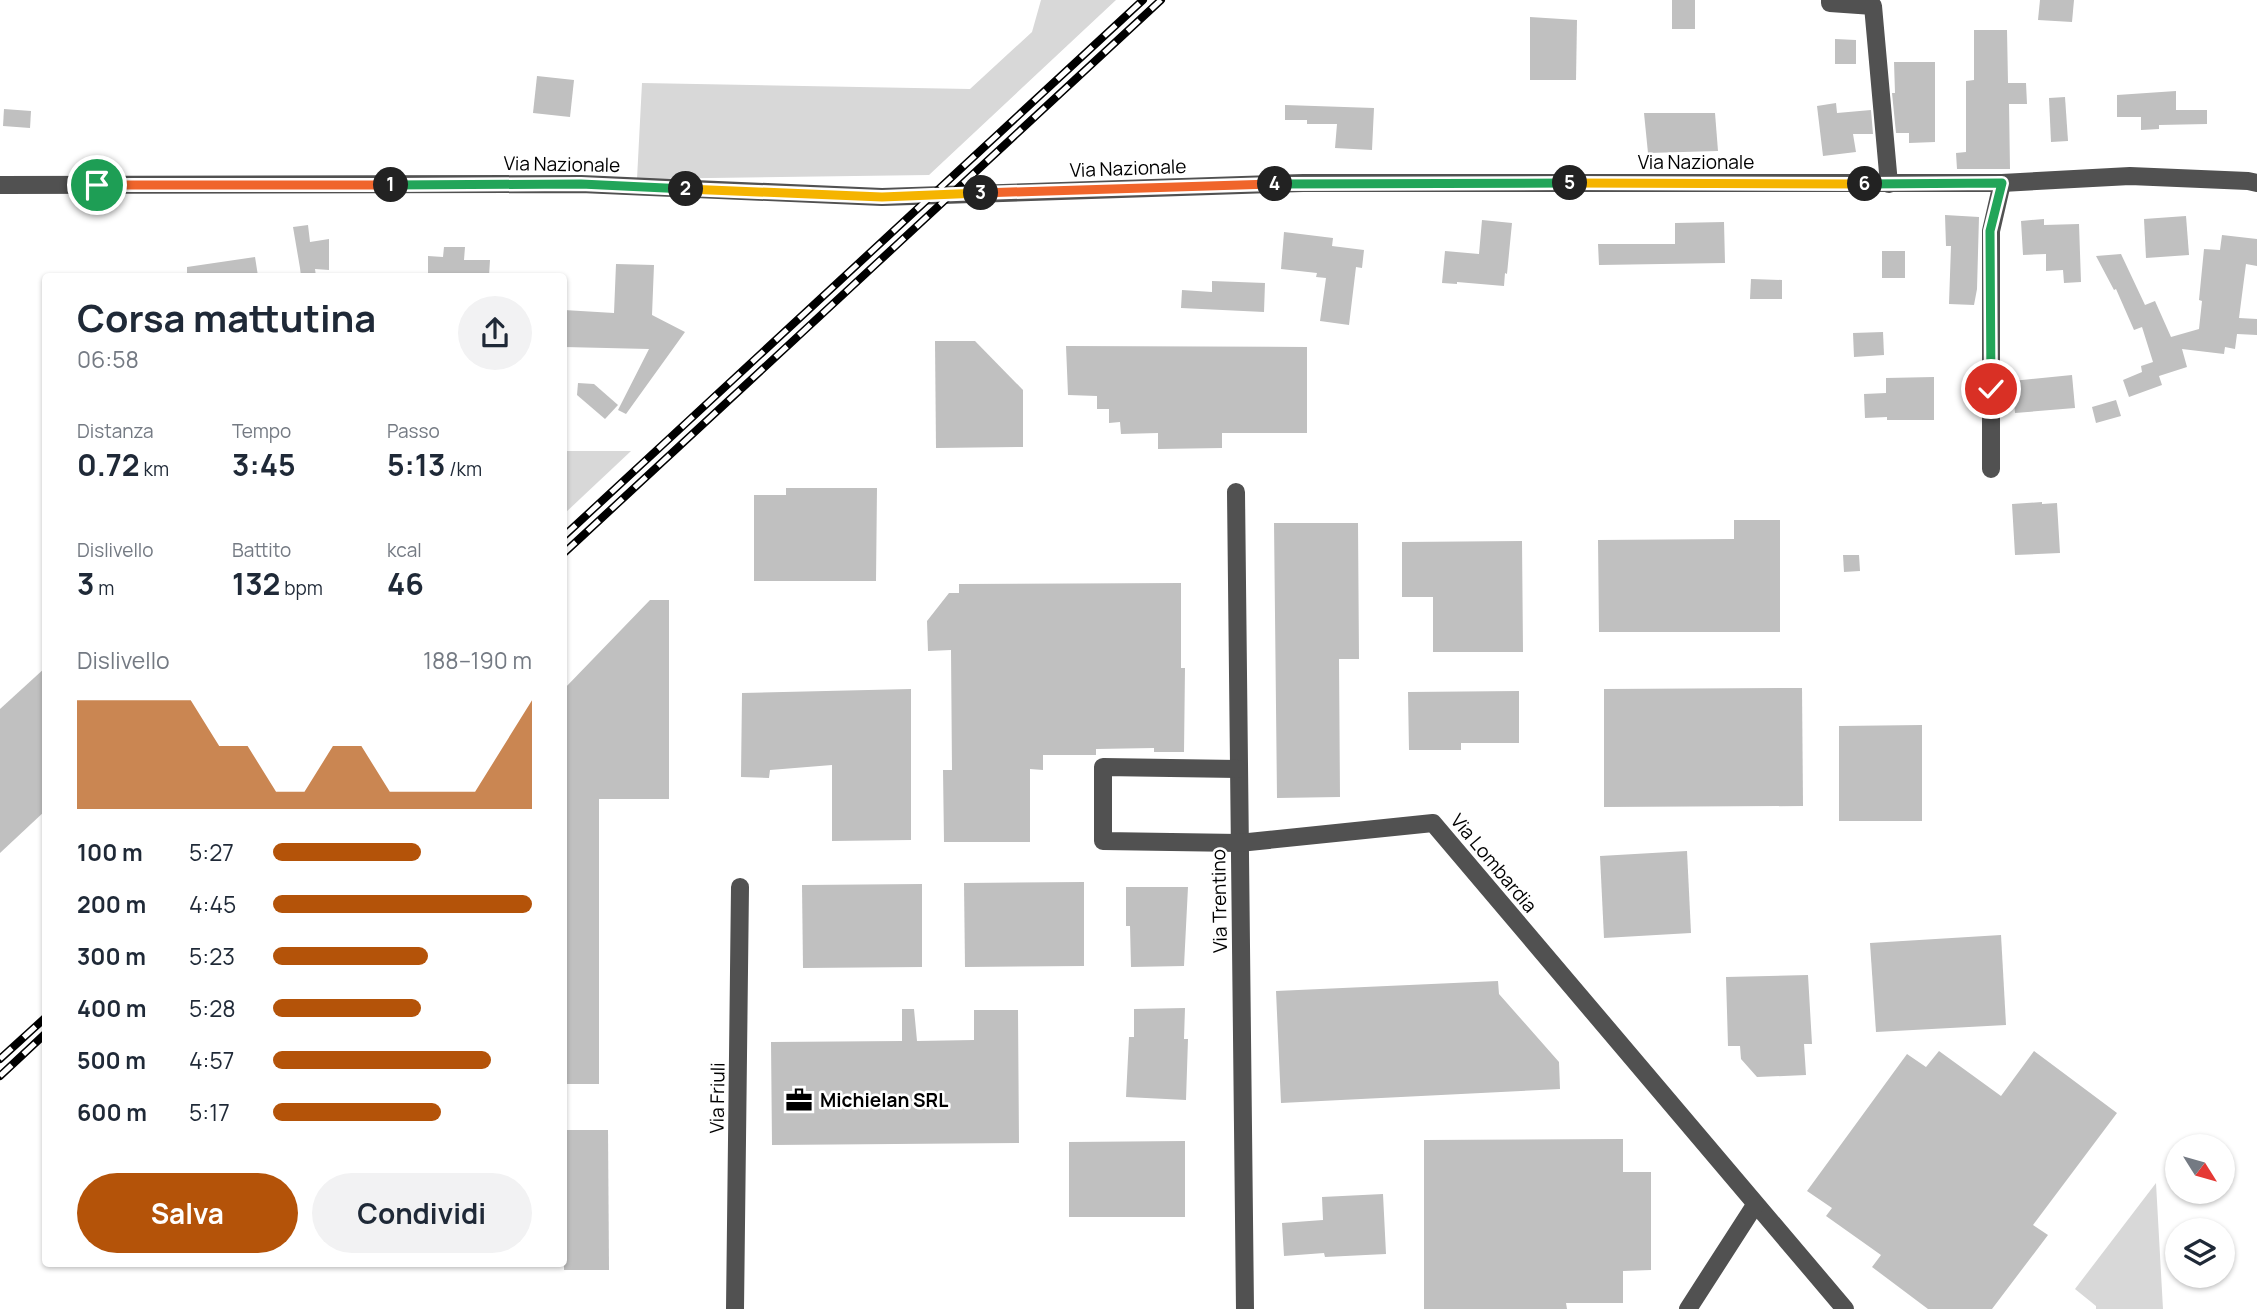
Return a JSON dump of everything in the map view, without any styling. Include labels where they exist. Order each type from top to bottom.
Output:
[{"type":"street","points":[[1830,0],[1830,3],[1873,6],[1889,184]]},
{"type":"street","name":"Via Nazionale","points":[[0,185],[581,184],[882,197],[1303,183],[1889,184],[2002,183],[2130,176],[2257,183]]},
{"type":"street","points":[[1991,468],[1990,231],[2002,183]]},
{"type":"street","name":"Via Trentino","points":[[1236,492],[1245,1309]]},
{"type":"street","name":"Via Lombardia","points":[[1238,769],[1103,767],[1103,841],[1239,843],[1433,823],[1845,1309]]},
{"type":"street","name":"Via Friuli","points":[[735,1309],[740,887]]},
{"type":"street","points":[[1688,1309],[1755,1205]]},
{"type":"shaded area","points":[[1041,0],[1116,0],[929,175],[637,179],[642,83],[970,89],[1032,32]]},
{"type":"shaded area","points":[[567,451],[631,451],[567,511]]},
{"type":"shaded area","points":[[2156,1183],[2163,1309],[2096,1309],[2096,1306],[2075,1289]]},
{"type":"building","points":[[1672,0],[1695,0],[1695,29],[1672,29]]},
{"type":"building","points":[[2040,0],[2074,0],[2072,22],[2038,20]]},
{"type":"building","points":[[1530,17],[1577,20],[1576,80],[1530,80]]},
{"type":"building","points":[[1974,30],[2007,30],[2008,83],[2026,83],[2027,104],[2009,104],[2010,169],[1957,169],[1956,153],[1966,152],[1966,81],[1974,80]]},
{"type":"building","points":[[1835,39],[1856,40],[1856,64],[1835,64]]},
{"type":"building","points":[[1894,62],[1935,62],[1935,142],[1909,143],[1909,133],[1896,133],[1892,93],[1895,93]]},
{"type":"building","points":[[537,76],[574,80],[570,117],[533,113]]},
{"type":"building","points":[[2176,91],[2176,110],[2207,110],[2207,124],[2159,125],[2159,129],[2141,130],[2141,117],[2117,117],[2117,95]]},
{"type":"building","points":[[2065,97],[2068,141],[2051,142],[2049,98]]},
{"type":"building","points":[[1836,103],[1837,113],[1871,110],[1873,134],[1853,134],[1856,152],[1823,156],[1817,106]]},
{"type":"building","points":[[1285,105],[1374,108],[1372,150],[1335,148],[1337,124],[1307,124],[1307,120],[1285,120]]},
{"type":"building","points":[[4,109],[31,111],[30,128],[3,126]]},
{"type":"building","points":[[1644,113],[1715,113],[1718,151],[1648,153]]},
{"type":"building","points":[[1945,215],[1979,217],[1974,305],[1949,304],[1951,246],[1946,246]]},
{"type":"building","points":[[2186,216],[2189,255],[2146,258],[2144,219]]},
{"type":"building","points":[[2044,219],[2044,225],[2079,224],[2081,282],[2064,283],[2063,270],[2046,271],[2046,254],[2023,255],[2021,221]]},
{"type":"building","points":[[1482,220],[1512,223],[1504,286],[1442,283],[1445,251],[1479,254]]},
{"type":"building","points":[[1724,222],[1725,263],[1599,265],[1598,244],[1675,244],[1675,223]]},
{"type":"building","points":[[308,225],[310,242],[329,239],[329,270],[315,269],[316,273],[301,273],[293,227]]},
{"type":"building","points":[[1284,232],[1333,238],[1332,246],[1364,250],[1362,268],[1356,267],[1349,325],[1320,321],[1326,278],[1316,277],[1317,273],[1281,269]]},
{"type":"building","points":[[2222,235],[2257,239],[2257,266],[2246,264],[2239,318],[2257,319],[2257,335],[2237,334],[2235,349],[2225,347],[2224,354],[2182,349],[2187,367],[2159,376],[2162,385],[2129,397],[2123,380],[2142,372],[2141,366],[2153,362],[2142,327],[2134,330],[2116,289],[2114,290],[2096,256],[2121,254],[2145,305],[2155,301],[2171,337],[2199,329],[2204,249],[2220,250]]},
{"type":"building","points":[[444,247],[465,247],[464,260],[490,260],[489,273],[428,273],[428,256],[443,257]]},
{"type":"building","points":[[1882,251],[1905,251],[1905,278],[1882,278]]},
{"type":"building","points":[[255,257],[258,273],[187,273],[187,267]]},
{"type":"building","points":[[616,264],[654,265],[652,315],[685,332],[626,414],[618,410],[649,349],[567,347],[567,310],[614,313]]},
{"type":"building","points":[[1751,279],[1782,280],[1782,299],[1750,299]]},
{"type":"building","points":[[1212,281],[1265,283],[1264,312],[1181,308],[1182,290],[1212,292]]},
{"type":"building","points":[[1883,332],[1884,355],[1854,357],[1853,333]]},
{"type":"building","points":[[935,341],[975,341],[1023,390],[1023,447],[936,448]]},
{"type":"building","points":[[1066,346],[1307,347],[1307,433],[1222,433],[1222,448],[1158,449],[1158,433],[1121,434],[1120,422],[1109,423],[1109,409],[1097,409],[1097,396],[1068,395]]},
{"type":"building","points":[[2072,375],[2075,408],[2015,413],[2012,381]]},
{"type":"building","points":[[1934,377],[1934,420],[1865,418],[1864,394],[1886,393],[1886,378]]},
{"type":"building","points":[[578,383],[594,384],[618,405],[605,419],[577,395]]},
{"type":"building","points":[[2116,400],[2121,416],[2096,423],[2092,407]]},
{"type":"building","points":[[786,488],[877,488],[876,581],[754,581],[754,495],[786,495]]},
{"type":"building","points":[[2057,503],[2060,553],[2015,555],[2012,504]]},
{"type":"building","points":[[1734,520],[1780,520],[1780,632],[1599,632],[1598,540],[1734,539]]},
{"type":"building","points":[[1274,523],[1358,523],[1359,659],[1339,659],[1340,797],[1277,798]]},
{"type":"building","points":[[1522,541],[1523,652],[1433,652],[1433,597],[1402,597],[1402,542]]},
{"type":"building","points":[[1843,555],[1859,555],[1860,571],[1844,572]]},
{"type":"building","points":[[1181,583],[1181,668],[1185,668],[1184,752],[1154,752],[1154,748],[1096,749],[1096,755],[1043,755],[1043,770],[1030,769],[1030,842],[944,842],[943,770],[952,770],[951,650],[928,651],[927,621],[949,593],[959,593],[959,584]]},
{"type":"building","points":[[650,600],[669,600],[669,799],[599,799],[599,1084],[567,1084],[567,686]]},
{"type":"building","points":[[42,671],[42,814],[0,853],[0,709]]},
{"type":"building","points":[[1802,688],[1803,806],[1604,807],[1604,689]]},
{"type":"building","points":[[911,689],[911,840],[832,841],[832,765],[770,770],[769,778],[741,777],[742,693]]},
{"type":"building","points":[[1519,691],[1519,743],[1461,743],[1461,750],[1409,750],[1408,692]]},
{"type":"building","points":[[1922,725],[1922,821],[1839,821],[1839,726]]},
{"type":"building","points":[[1687,851],[1691,933],[1604,938],[1600,856]]},
{"type":"building","points":[[1084,882],[1084,966],[965,967],[964,883]]},
{"type":"building","points":[[922,884],[922,967],[803,968],[802,885]]},
{"type":"building","points":[[1126,887],[1188,887],[1184,966],[1131,967],[1130,926],[1126,926]]},
{"type":"building","points":[[2001,935],[2006,1025],[1876,1032],[1870,943]]},
{"type":"building","points":[[1808,975],[1812,1044],[1804,1044],[1806,1075],[1757,1077],[1741,1059],[1740,1046],[1728,1046],[1726,977]]},
{"type":"building","points":[[1498,981],[1499,994],[1559,1062],[1560,1089],[1281,1103],[1276,991]]},
{"type":"building","points":[[1185,1008],[1184,1039],[1188,1039],[1186,1100],[1126,1097],[1129,1037],[1134,1037],[1134,1009]]},
{"type":"building","points":[[902,1009],[914,1009],[917,1041],[974,1040],[974,1010],[1018,1010],[1019,1143],[772,1145],[771,1042],[902,1041]]},
{"type":"building","points":[[1939,1051],[2001,1096],[2034,1051],[2117,1113],[2033,1225],[2048,1235],[1992,1309],[1928,1309],[1872,1267],[1881,1255],[1826,1216],[1832,1208],[1807,1191],[1907,1054],[1926,1067]]},
{"type":"building","points":[[567,1130],[608,1130],[609,1270],[564,1270],[564,1267],[567,1267]]},
{"type":"building","points":[[1623,1139],[1623,1172],[1651,1172],[1651,1270],[1623,1271],[1623,1303],[1566,1303],[1567,1309],[1424,1309],[1424,1140]]},
{"type":"building","points":[[1185,1141],[1185,1217],[1069,1217],[1069,1142]]},
{"type":"building","points":[[1383,1194],[1386,1254],[1325,1257],[1324,1253],[1284,1256],[1282,1223],[1323,1220],[1322,1197]]},
{"type":"railway","points":[[567,533],[1143,0]]},
{"type":"railway","points":[[567,550],[1161,0]]},
{"type":"railway","points":[[0,1059],[42,1021]]},
{"type":"railway","points":[[0,1076],[42,1037]]},
{"type":"place","name":"Michielan SRL","points":[[799,1100]]},
{"type":"route","points":[[97,185],[581,184],[882,197],[1303,183],[2002,183],[1990,231],[1991,389]]}]
